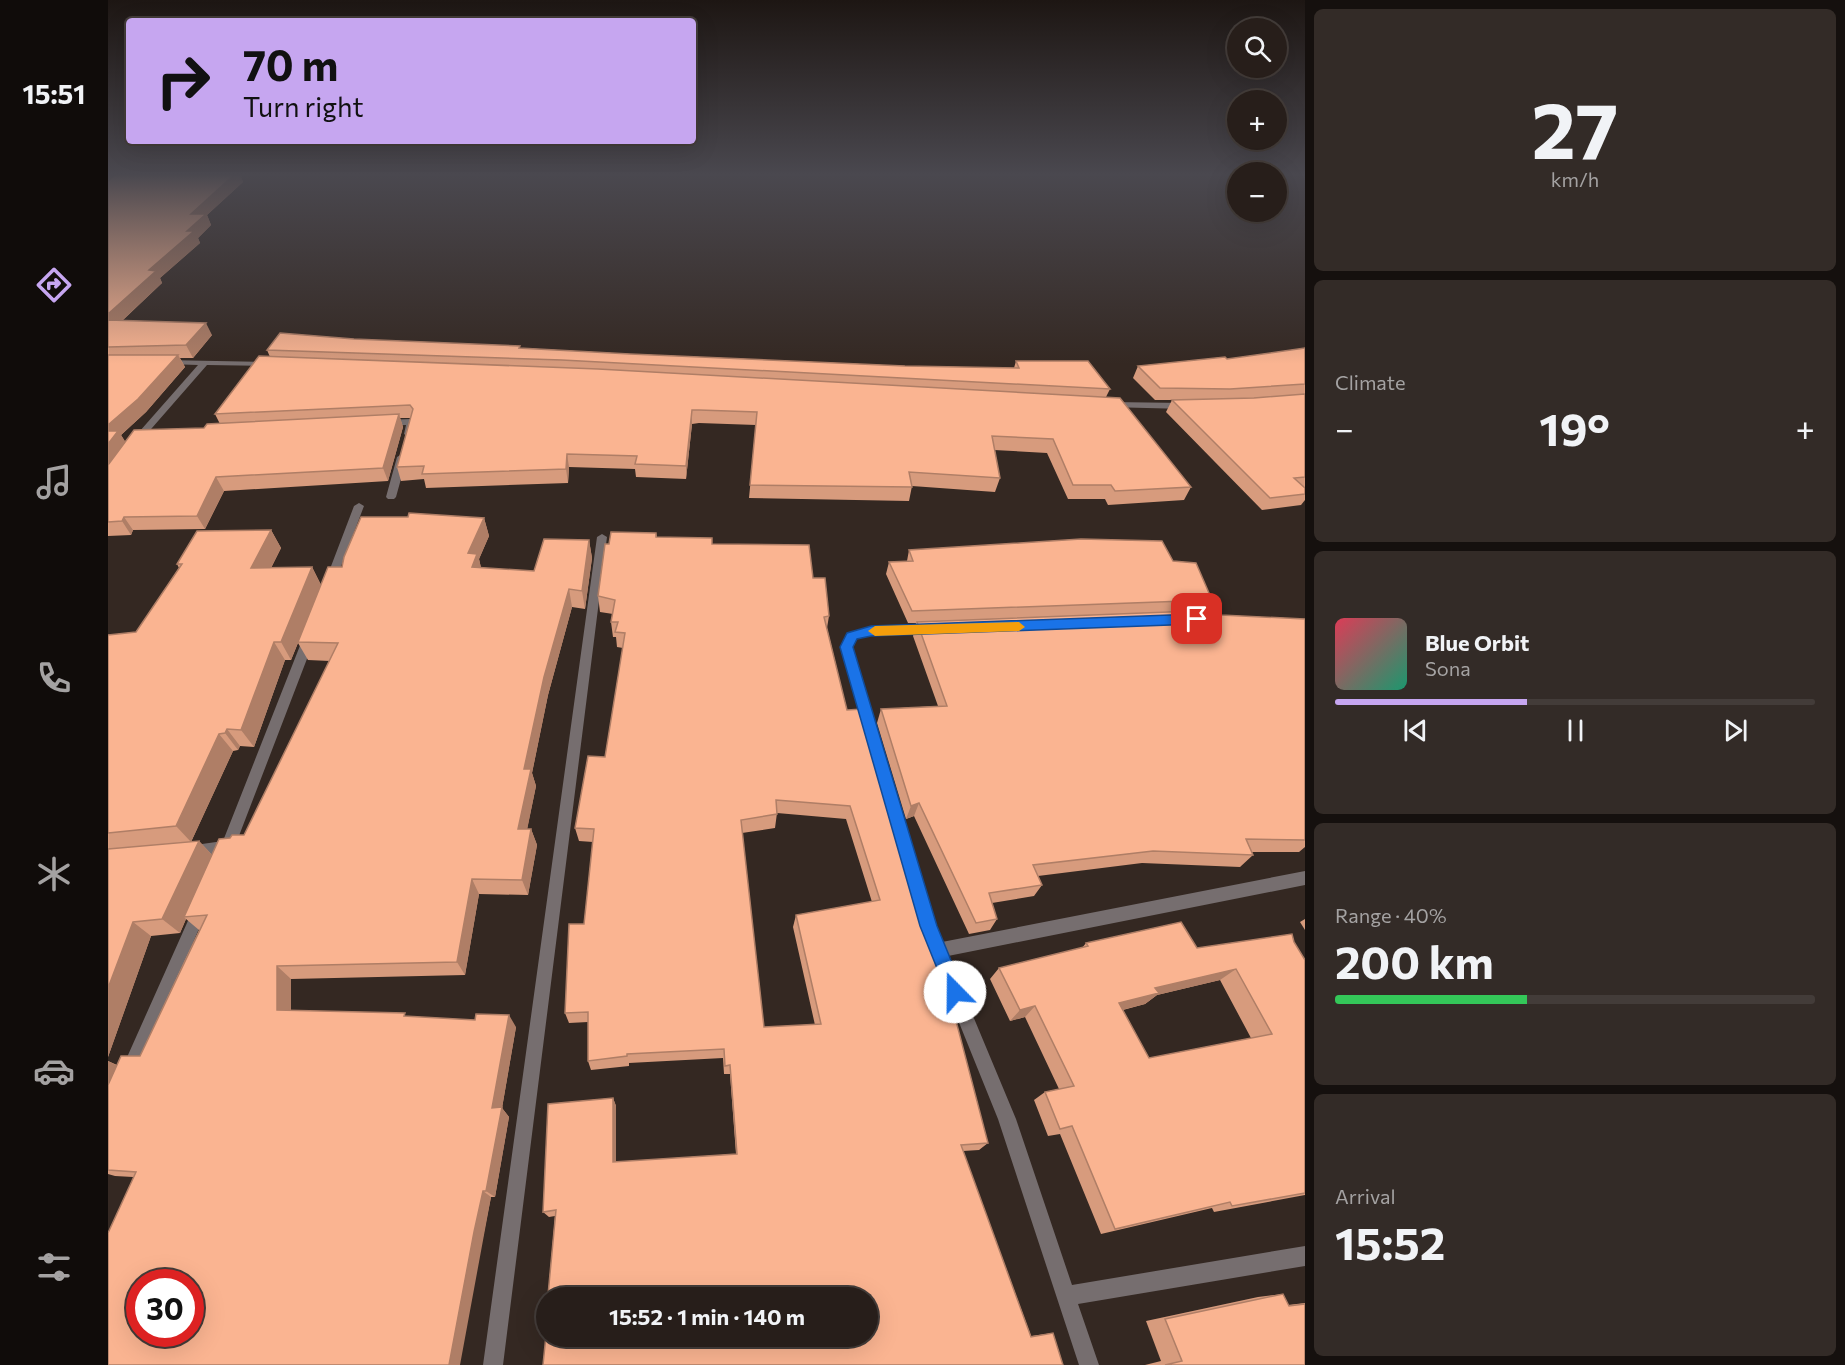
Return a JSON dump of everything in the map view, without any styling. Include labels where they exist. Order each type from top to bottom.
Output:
[{"type":"street","points":[[151,363],[205,362],[277,365]]},
{"type":"street","points":[[127,453],[205,362]]},
{"type":"street","points":[[1098,404],[1198,406]]},
{"type":"street","points":[[375,423],[411,422],[391,496]]},
{"type":"street","points":[[140,436],[151,435]]},
{"type":"street","points":[[324,597],[359,506]]},
{"type":"street","points":[[493,1365],[602,537]]},
{"type":"street","points":[[940,629],[871,631],[852,636],[846,647],[928,926],[1007,1119],[1089,1365]]},
{"type":"street","points":[[219,868],[312,630]]},
{"type":"street","points":[[174,852],[228,847]]},
{"type":"street","points":[[938,950],[1305,878]]},
{"type":"street","points":[[122,1086],[204,901]]},
{"type":"street","points":[[1066,1296],[1305,1256]]},
{"type":"building","points":[[108,237],[187,237],[149,270],[156,271],[108,314]]},
{"type":"building","points":[[108,320],[206,323],[186,345],[108,347]]},
{"type":"building","points":[[280,333],[630,354],[905,366],[1019,368],[1016,361],[1088,361],[1110,389],[562,360],[267,350]]},
{"type":"building","points":[[1305,348],[1305,384],[1230,389],[1160,388],[1138,366],[1225,357],[1227,359]]},
{"type":"building","points":[[108,355],[178,355],[138,399],[108,425]]},
{"type":"building","points":[[259,356],[598,369],[1120,398],[1191,487],[1115,491],[1111,485],[1073,485],[1053,439],[992,436],[1000,478],[909,472],[912,487],[750,485],[757,412],[699,410],[692,410],[686,466],[635,464],[637,456],[567,454],[566,469],[422,474],[424,466],[397,467],[413,409],[410,405],[215,414]]},
{"type":"building","points":[[1305,394],[1305,477],[1294,478],[1305,488],[1305,494],[1270,498],[1172,400],[1254,398]]},
{"type":"building","points":[[399,414],[383,468],[216,477],[197,516],[124,517],[122,521],[108,522],[108,465],[134,430],[204,428],[207,424]]},
{"type":"building","points":[[108,431],[118,431],[108,444]]},
{"type":"building","points":[[409,513],[484,518],[468,553],[477,554],[472,567],[534,571],[544,539],[589,540],[582,591],[569,589],[544,677],[524,769],[531,769],[518,829],[531,829],[522,880],[472,879],[457,962],[277,966],[277,1010],[405,1013],[404,1016],[475,1020],[476,1014],[509,1015],[492,1108],[502,1107],[486,1191],[483,1191],[474,1232],[449,1365],[108,1365],[108,1233],[136,1172],[108,1170],[108,1085],[121,1056],[140,1056],[207,915],[184,917],[219,839],[230,838],[232,835],[244,835],[338,643],[298,642],[328,567],[342,567],[361,517],[408,517]]},
{"type":"building","points":[[271,530],[251,568],[312,567],[281,642],[274,642],[241,730],[227,729],[225,733],[219,734],[176,826],[108,833],[108,635],[136,632],[182,564],[177,564],[197,531]]},
{"type":"building","points":[[611,532],[656,533],[656,537],[712,538],[712,544],[809,545],[813,578],[825,578],[829,616],[824,617],[847,710],[863,709],[893,812],[891,813],[939,956],[988,1143],[961,1145],[1031,1337],[1053,1333],[1063,1365],[543,1365],[545,1347],[878,1347],[878,1287],[549,1287],[556,1210],[543,1212],[548,1104],[613,1098],[613,1162],[737,1154],[730,1065],[725,1066],[724,1049],[627,1054],[627,1056],[588,1061],[588,1012],[565,1013],[569,924],[584,924],[594,829],[575,828],[588,756],[605,757],[625,633],[615,632],[618,622],[611,622],[615,600],[598,596],[605,544],[609,544]],"holes":[[[776,800],[850,806],[880,900],[796,915],[821,1024],[764,1027],[741,820],[777,814]]]},
{"type":"building","points":[[1081,539],[1162,541],[1173,561],[1196,563],[1212,600],[912,611],[889,562],[913,561],[909,550]]},
{"type":"building","points":[[1219,610],[1221,615],[1305,619],[1305,840],[1246,839],[1253,855],[1153,851],[1033,865],[1042,885],[989,893],[997,919],[976,923],[919,803],[911,806],[881,709],[947,706],[917,622]]},
{"type":"building","points":[[199,841],[162,919],[133,922],[108,988],[108,849]]},
{"type":"building","points":[[1181,922],[1197,948],[1292,934],[1305,960],[1305,1193],[1232,1206],[1230,1202],[1115,1229],[1072,1126],[1060,1129],[1045,1092],[1074,1086],[1035,1006],[1020,1010],[999,968],[1088,946],[1086,943]],"holes":[[[1236,969],[1272,1034],[1149,1058],[1119,1003],[1159,993],[1155,988]]]},
{"type":"building","points":[[1283,1294],[1289,1306],[1305,1304],[1305,1365],[1165,1365],[1182,1361],[1165,1319]]},
{"type":"slow traffic","points":[[875,631],[1019,627]]},
{"type":"route","points":[[955,992],[928,926],[846,647],[852,636],[871,631],[1197,619]]}]
